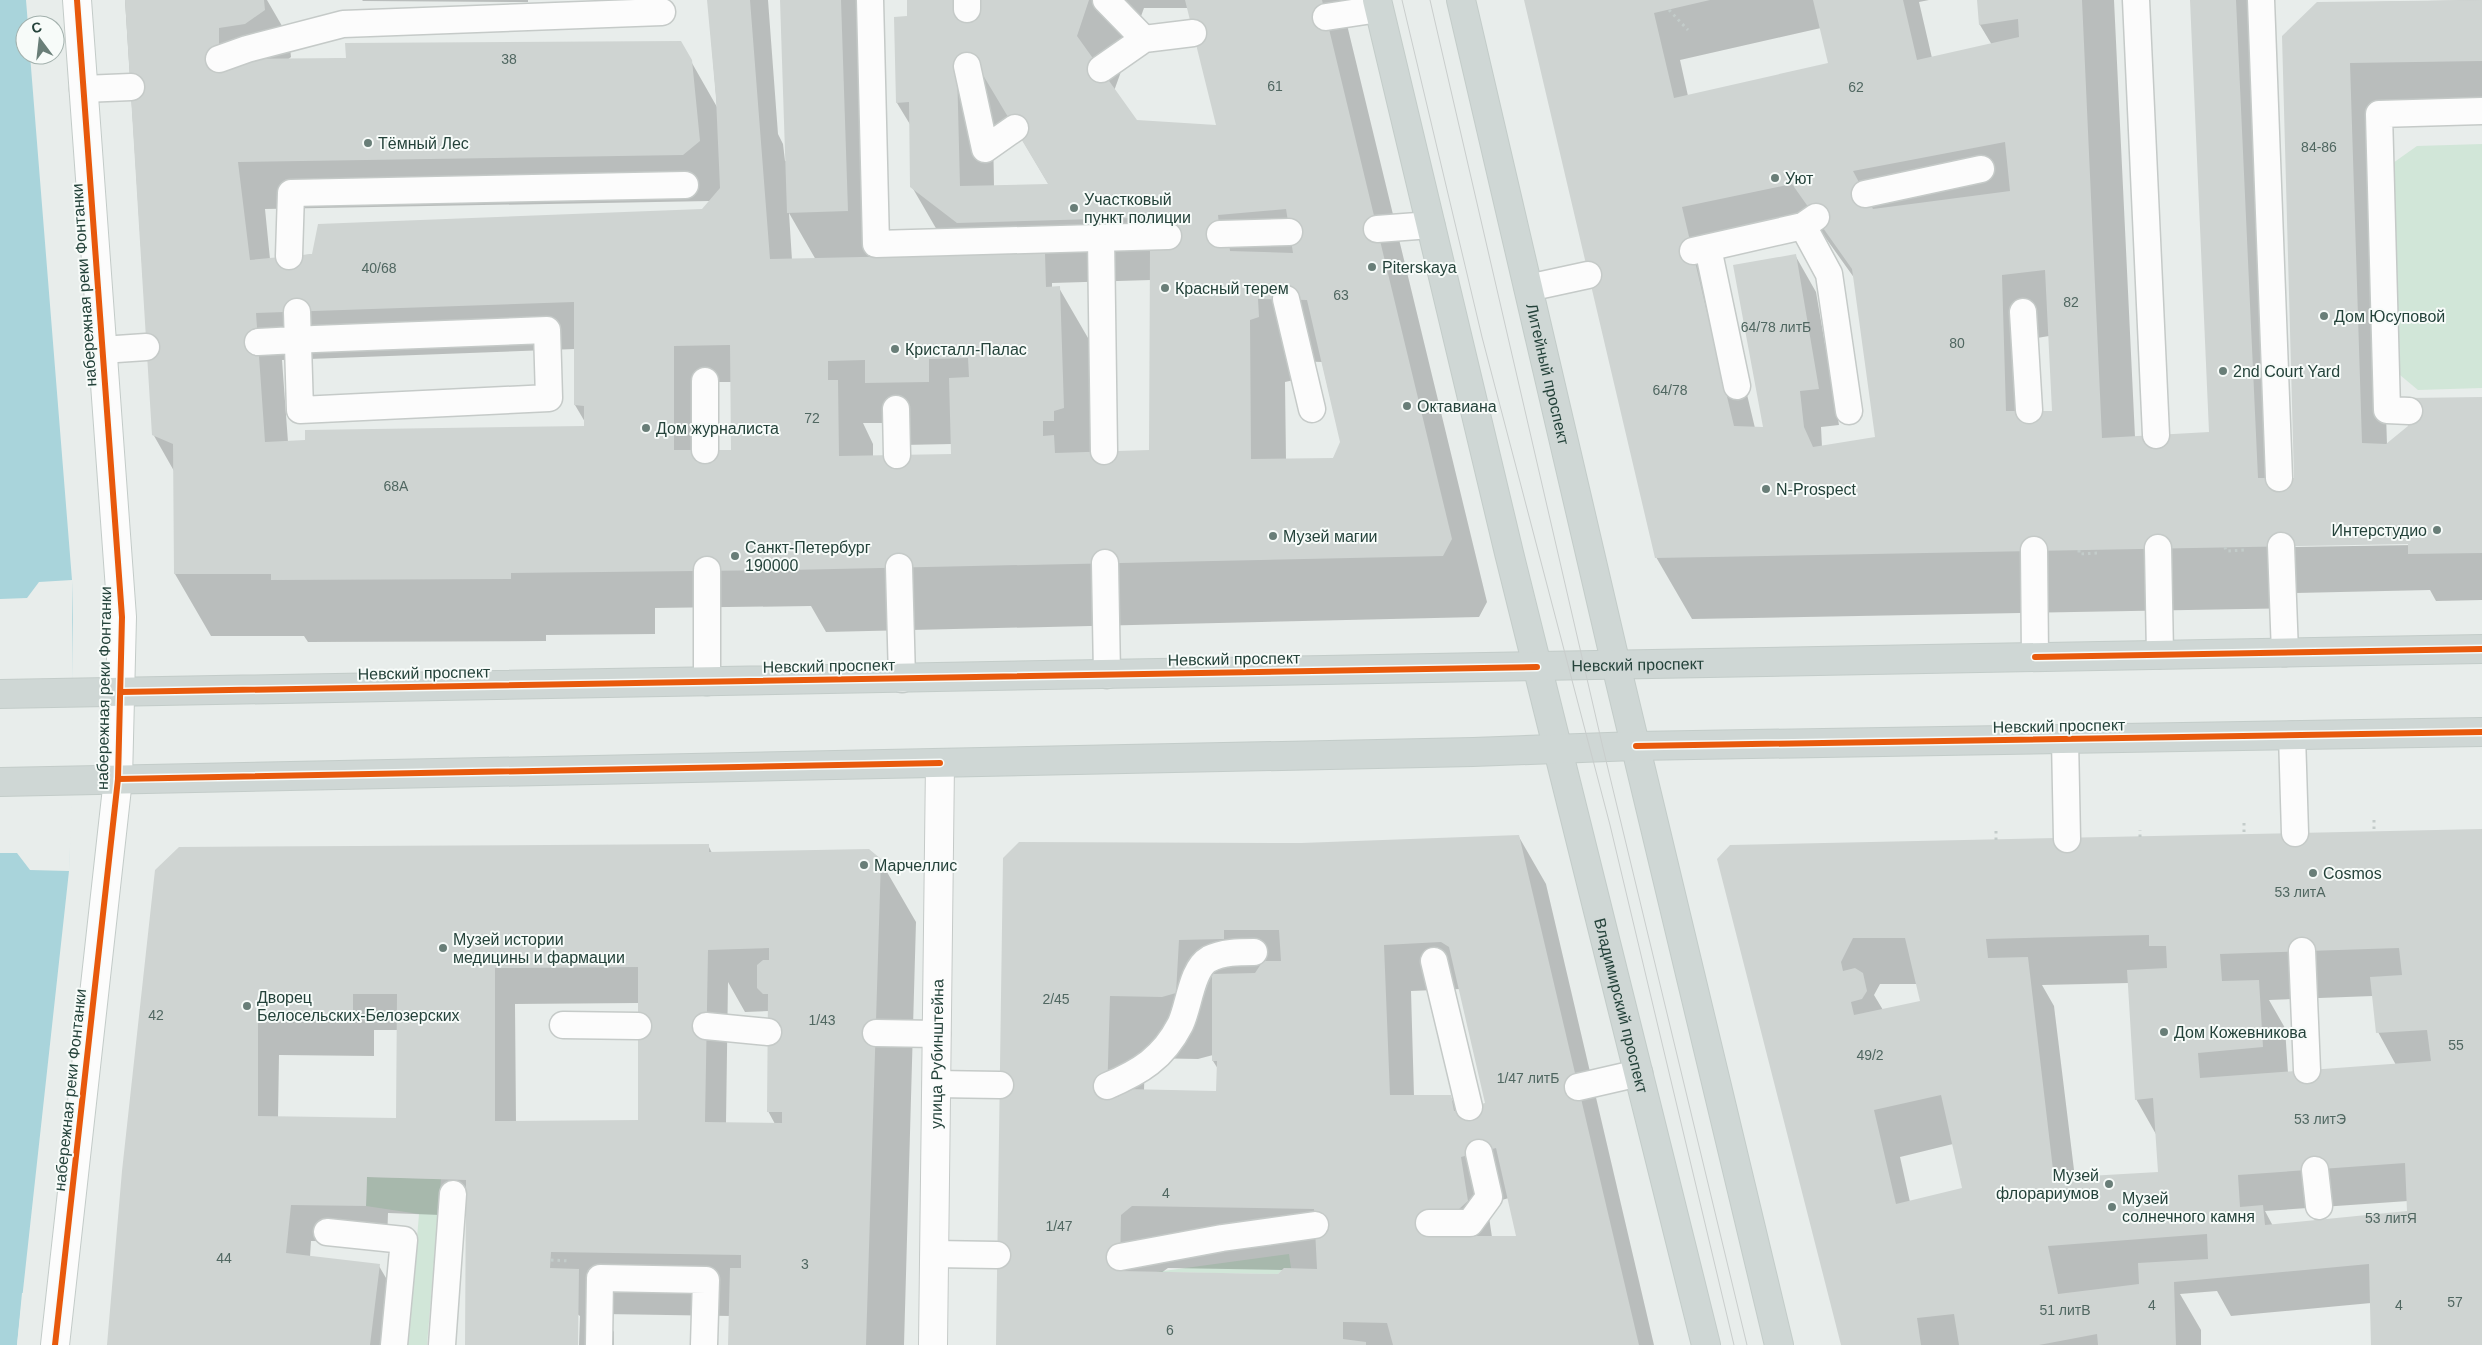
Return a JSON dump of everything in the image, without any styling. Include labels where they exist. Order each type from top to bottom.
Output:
[{"type":"main road","name":"набережная реки Фонтанки","points":[[55,1345],[118,779],[122,617],[77,0]]},
{"type":"main road","name":"Литейный проспект","points":[[1461,0],[1636,746]]},
{"type":"main road","points":[[1378,5],[1538,667]]},
{"type":"main road","name":"Невский проспект","points":[[0,694],[2482,649]]},
{"type":"main road","name":"Владимирский проспект","points":[[1538,667],[1706,1345]]},
{"type":"main road","name":"Невский проспект","points":[[0,782],[1636,746],[2482,732]]},
{"type":"main road","points":[[1636,746],[1779,1345]]},
{"type":"main road","name":"улица Рубинштейна","points":[[933,1345],[940,762]]},
{"type":"lane","points":[[870,0],[876,244],[1168,236]]},
{"type":"lane","points":[[1106,0],[1144,39]]},
{"type":"lane","points":[[2136,0],[2156,435]]},
{"type":"lane","points":[[2261,0],[2279,478]]},
{"type":"lane","points":[[1326,17],[1378,5]]},
{"type":"lane","points":[[220,59],[247,49],[343,24],[662,12]]},
{"type":"lane","points":[[1101,69],[1144,39],[1193,33]]},
{"type":"lane","points":[[967,66],[975,113],[985,149],[1015,128]]},
{"type":"lane","points":[[84,89],[131,87]]},
{"type":"lane","points":[[2408,411],[2387,410],[2379,114],[2482,111]]},
{"type":"lane","points":[[1865,194],[1980,169]]},
{"type":"lane","points":[[289,256],[292,192],[685,185]]},
{"type":"lane","points":[[1737,386],[1700,249],[1810,221],[1829,274],[1849,411]]},
{"type":"lane","points":[[1377,229],[1431,225]]},
{"type":"lane","points":[[1220,234],[1278,239]]},
{"type":"lane","points":[[1101,238],[1104,452]]},
{"type":"lane","points":[[1528,288],[1588,275]]},
{"type":"lane","points":[[1286,299],[1312,409]]},
{"type":"lane","points":[[258,342],[297,340],[547,330],[549,398],[300,410],[297,340],[298,312]]},
{"type":"lane","points":[[2023,312],[2029,410]]},
{"type":"lane","points":[[102,350],[146,348]]},
{"type":"lane","points":[[705,381],[705,450]]},
{"type":"lane","points":[[896,409],[897,455]]},
{"type":"lane","points":[[2282,546],[2286,653]]},
{"type":"lane","points":[[2158,548],[2160,655]]},
{"type":"lane","points":[[2034,550],[2035,657]]},
{"type":"lane","points":[[1105,562],[1106,675]]},
{"type":"lane","points":[[899,567],[902,679]]},
{"type":"lane","points":[[708,570],[708,682]]},
{"type":"lane","points":[[2292,735],[2294,833]]},
{"type":"lane","points":[[2064,739],[2067,839]]},
{"type":"lane","points":[[2302,951],[2307,1070]]},
{"type":"lane","points":[[1108,1086],[1137,1074],[1162,1052],[1180,1025],[1195,977],[1207,960],[1228,953],[1254,952]]},
{"type":"lane","points":[[1434,961],[1469,1107]]},
{"type":"lane","points":[[563,1026],[638,1026]]},
{"type":"lane","points":[[706,1026],[768,1032]]},
{"type":"lane","points":[[876,1034],[937,1034]]},
{"type":"lane","points":[[1578,1087],[1639,1073]]},
{"type":"lane","points":[[936,1084],[1000,1085]]},
{"type":"lane","points":[[1429,1223],[1470,1223],[1489,1197],[1479,1153]]},
{"type":"lane","points":[[2315,1170],[2319,1206]]},
{"type":"lane","points":[[442,1345],[453,1194]]},
{"type":"lane","points":[[1120,1257],[1222,1238],[1315,1225]]},
{"type":"lane","points":[[327,1232],[404,1240],[394,1345]]},
{"type":"lane","points":[[934,1254],[997,1255]]},
{"type":"lane","points":[[599,1345],[600,1278],[706,1280],[704,1345]]},
{"type":"path","points":[[1669,10],[1688,30]]},
{"type":"path","points":[[2225,547],[2226,551],[2246,550]]},
{"type":"path","points":[[2079,550],[2079,554],[2099,553]]},
{"type":"path","points":[[2374,820],[2374,832]]},
{"type":"path","points":[[2244,824],[2244,835]]},
{"type":"path","points":[[2140,830],[2140,837]]},
{"type":"path","points":[[1996,831],[1996,840]]},
{"type":"green space","points":[[2482,144],[2482,388],[2418,390],[2400,375],[2393,163],[2417,146]]},
{"type":"green space","points":[[367,1177],[441,1179],[427,1345],[408,1345],[419,1214],[366,1206]]},
{"type":"green space","points":[[1289,1254],[1291,1268],[1284,1268],[1278,1274],[1156,1272]]},
{"type":"water","points":[[0,0],[26,0],[27,15],[15,15],[15,65],[31,65],[72,580],[69,871],[17,1345],[0,1345]]},
{"type":"pier","points":[[72,580],[73,780],[69,871],[30,870],[17,853],[0,853],[0,599],[27,598],[39,582]]},
{"type":"pier","points":[[22,1293],[25,1293],[19,1345],[17,1345]]},
{"type":"building","points":[[125,0],[264,0],[265,10],[245,24],[219,28],[219,59],[346,58],[345,43],[681,41],[692,60],[700,141],[683,155],[238,162],[250,260],[312,254],[318,224],[702,209],[720,188],[716,98],[707,0],[750,0],[770,259],[1045,253],[1046,287],[1060,286],[1064,408],[1054,411],[1054,421],[1043,421],[1043,436],[1054,435],[1055,453],[1149,450],[1150,249],[1168,248],[1167,217],[957,223],[910,187],[909,102],[896,103],[894,17],[907,16],[907,0],[1089,0],[1077,36],[1137,120],[1216,125],[1185,0],[1322,0],[1452,539],[1443,556],[789,570],[511,573],[511,579],[271,580],[271,574],[174,574],[173,444],[152,435]],"holes":[[[977,65],[1048,184],[960,186],[957,68]],[[1286,209],[1293,253],[1230,251],[1229,241],[1221,242],[1218,215]],[[1258,299],[1307,300],[1340,442],[1333,458],[1251,459],[1250,320],[1259,317]],[[574,302],[574,405],[584,406],[584,426],[305,430],[305,440],[265,442],[256,313]],[[730,345],[731,450],[674,450],[674,346]],[[968,358],[969,377],[949,378],[951,454],[839,456],[838,380],[828,380],[828,361],[865,360],[865,383],[929,382],[929,359]]]},
{"type":"building","points":[[780,0],[841,0],[848,211],[787,213]]},
{"type":"building","points":[[1524,0],[1710,0],[1654,13],[1674,98],[1828,63],[1813,0],[1903,0],[1917,60],[2019,37],[2018,19],[1979,25],[1977,0],[2082,0],[2102,438],[2209,432],[2190,0],[2236,0],[2258,478],[2294,478],[2282,36],[2317,2],[2482,0],[2482,61],[2350,63],[2362,443],[2386,444],[2408,426],[2409,398],[2482,397],[2482,553],[2408,554],[2408,544],[1655,558]],"holes":[[[2005,142],[2010,191],[1873,209],[1853,171]],[[1792,184],[1852,269],[1875,437],[1813,447],[1804,427],[1800,391],[1819,389],[1796,254],[1733,265],[1763,427],[1734,426],[1682,207]],[[2045,270],[2052,411],[2006,411],[2002,275]]]},
{"type":"building","points":[[2482,829],[2482,1345],[2371,1345],[2369,1264],[2174,1282],[2176,1345],[2098,1345],[2097,1334],[2039,1345],[1959,1345],[1954,1314],[1917,1318],[1921,1345],[1841,1345],[1717,859],[1730,845]],"holes":[[[2149,935],[2149,946],[2166,946],[2167,968],[2127,970],[2135,1100],[2153,1098],[2158,1172],[2054,1178],[2028,957],[1988,958],[1986,939]],[[1853,938],[1905,938],[1920,1001],[1854,1015],[1851,1002],[1862,999],[1867,991],[1863,973],[1855,968],[1843,971],[1841,962]],[[2399,948],[2402,975],[2370,977],[2376,1033],[2427,1030],[2431,1061],[2200,1078],[2198,1053],[2263,1047],[2259,980],[2222,981],[2220,954]],[[1941,1095],[1962,1188],[1896,1204],[1874,1110]],[[2405,1163],[2407,1211],[2265,1225],[2263,1205],[2240,1207],[2238,1175]],[[2207,1234],[2208,1259],[2138,1263],[2139,1284],[2058,1294],[2048,1246]]]},
{"type":"building","points":[[1519,835],[1639,1345],[1393,1345],[1387,1323],[1343,1322],[1343,1339],[1366,1342],[1366,1345],[996,1345],[1003,858],[1019,842],[1301,843]],"holes":[[[1224,930],[1279,930],[1281,961],[1263,961],[1255,973],[1212,974],[1212,1061],[1217,1061],[1216,1091],[1125,1089],[1118,1097],[1107,1097],[1110,996],[1162,997],[1176,993],[1179,940],[1224,939]],[[1441,942],[1449,947],[1485,1103],[1454,1111],[1451,1095],[1390,1095],[1384,945]],[[1496,1148],[1516,1236],[1428,1236],[1429,1210],[1459,1209],[1468,1201],[1461,1157]],[[1132,1206],[1314,1209],[1317,1269],[1284,1268],[1278,1274],[1120,1271],[1121,1215]]]},
{"type":"building","points":[[709,844],[709,852],[869,849],[881,859],[866,1345],[728,1345],[730,1268],[741,1268],[741,1255],[551,1252],[550,1268],[579,1269],[578,1345],[465,1345],[466,1180],[367,1177],[366,1206],[291,1205],[286,1253],[380,1264],[370,1345],[107,1345],[122,1171],[155,870],[179,847]],"holes":[[[769,948],[769,960],[763,960],[757,965],[757,988],[763,994],[768,994],[767,1112],[782,1112],[782,1123],[705,1122],[708,950]],[[638,967],[638,1120],[495,1121],[495,968]],[[353,994],[397,994],[396,1118],[258,1116],[258,1019],[353,1019]]]},
{"type":"tram line","points":[[1402,0],[1482,337],[1610,825],[1734,1345]]},
{"type":"tram line","points":[[1430,0],[1603,748],[1747,1345]]},
{"type":"cycle path","points":[[55,1345],[118,779],[122,617],[77,0]]},
{"type":"cycle path","points":[[2035,657],[2482,649]]},
{"type":"cycle path","points":[[121,692],[1537,667]]},
{"type":"cycle path","points":[[1636,746],[2482,732]]},
{"type":"cycle path","points":[[118,779],[940,763]]},
{"type":"place","name":"Тёмный Лес","points":[[368,143]]},
{"type":"place","name":"Уют","points":[[1775,178]]},
{"type":"place","name":"Участковый пункт полиции","points":[[1074,208]]},
{"type":"place","name":"Piterskaya","points":[[1372,267]]},
{"type":"place","name":"Красный терем","points":[[1165,288]]},
{"type":"place","name":"Дом Юсуповой","points":[[2324,316]]},
{"type":"place","name":"Кристалл-Палас","points":[[895,349]]},
{"type":"place","name":"2nd Court Yard","points":[[2223,371]]},
{"type":"place","name":"Октавиана","points":[[1407,406]]},
{"type":"place","name":"Дом журналиста","points":[[646,428]]},
{"type":"place","name":"N-Prospect","points":[[1766,489]]},
{"type":"place","name":"Интерстудио","points":[[2437,530]]},
{"type":"place","name":"Музей магии","points":[[1273,536]]},
{"type":"place","name":"Санкт-Петербург 190000","points":[[735,556]]},
{"type":"place","name":"Марчеллис","points":[[864,865]]},
{"type":"place","name":"Cosmos","points":[[2313,873]]},
{"type":"place","name":"Музей истории медицины и фармации","points":[[443,948]]},
{"type":"place","name":"Дворец Белосельских-Белозерских","points":[[247,1006]]},
{"type":"place","name":"Дом Кожевникова","points":[[2164,1032]]},
{"type":"place","name":"Музей флорариумов","points":[[2109,1184]]},
{"type":"place","name":"Музей солнечного камня","points":[[2112,1207]]}]
